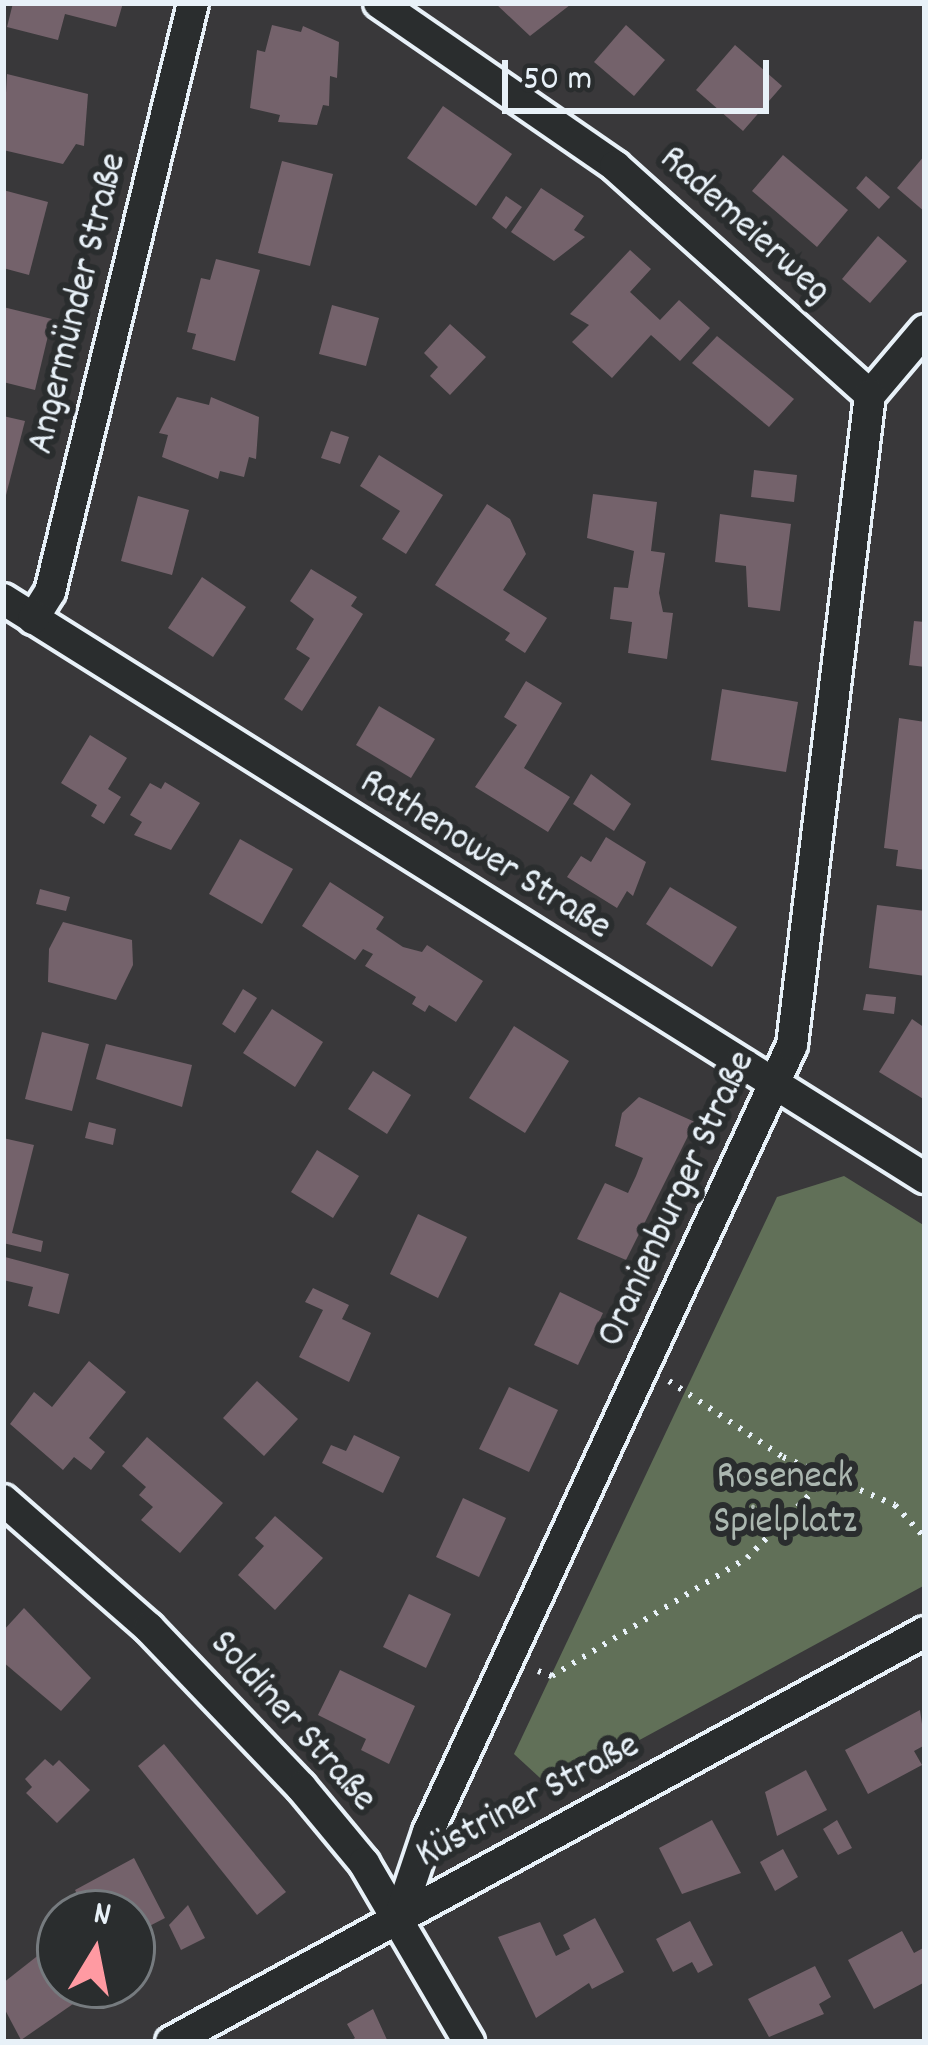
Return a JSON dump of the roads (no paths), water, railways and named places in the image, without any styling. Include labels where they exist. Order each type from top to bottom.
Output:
[{"type":"street","name":"Angermünder Straße","points":[[33,619],[50,592],[194,3]]},
{"type":"street","name":"Rademeierweg","points":[[379,3],[615,166],[870,395]]},
{"type":"street","points":[[870,395],[925,330]]},
{"type":"street","name":"Oranienburger Straße","points":[[399,1918],[428,1832],[777,1085],[799,993],[870,395]]},
{"type":"street","name":"Rathenower Straße","points":[[3,599],[925,1178]]},
{"type":"street","name":"Soldiner Straße","points":[[3,1500],[222,1702],[364,1863],[469,2042]]},
{"type":"street","name":"Küstriner Straße","points":[[171,2042],[925,1632]]},
{"type":"park label","name":"Roseneck Spielplatz","points":[[785,1502]]}]
